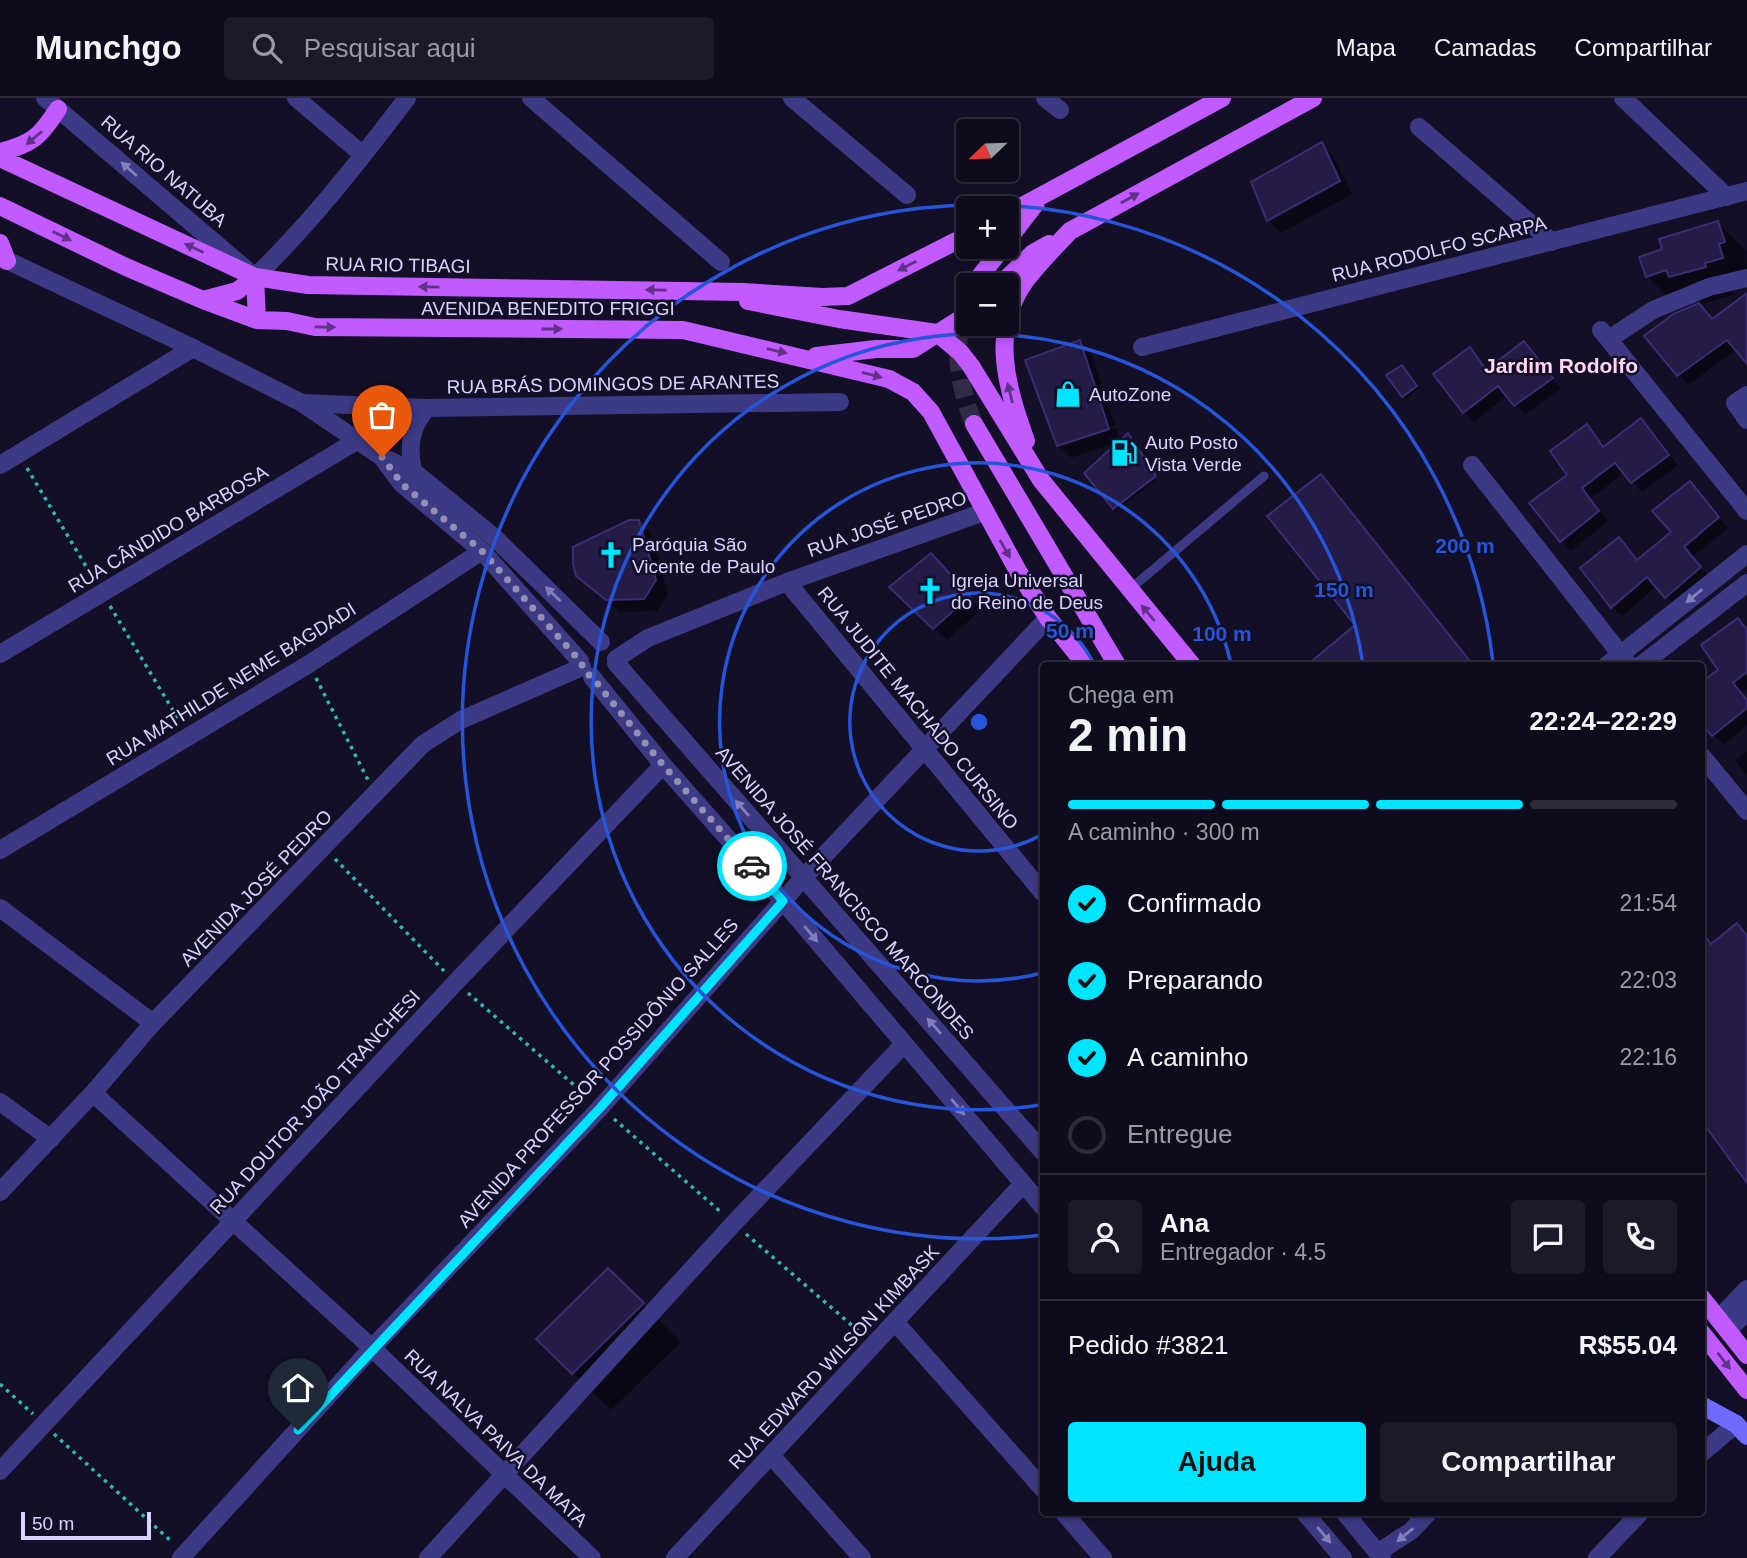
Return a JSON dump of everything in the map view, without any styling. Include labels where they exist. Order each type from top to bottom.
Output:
[{"type":"main road","points":[[1019,209],[1222,98]]},
{"type":"main road","points":[[1012,273],[1033,253],[1070,231],[1313,98]]},
{"type":"main road","points":[[0,152],[25,146],[37,138],[51,104]]},
{"type":"main road","name":"RUA RIO TIBAGI","points":[[0,158],[256,277],[327,285],[848,296],[956,241]]},
{"type":"main road","points":[[1019,226],[1041,198]]},
{"type":"main road","name":"AVENIDA BENEDITO FRIGGI","points":[[0,206],[126,267],[257,320],[287,321],[315,327],[683,330],[890,379],[913,392],[931,412],[1018,573],[1048,618],[1084,662]]},
{"type":"main road","points":[[1041,480],[1013,404],[1005,373],[1004,335],[1010,308],[1024,282],[1070,231]]},
{"type":"main road","points":[[0,243],[2,261]]},
{"type":"main road","points":[[983,273],[994,259]]},
{"type":"main road","points":[[203,300],[237,291],[256,277]]},
{"type":"main road","points":[[256,277],[257,320]]},
{"type":"main road","points":[[693,291],[839,319],[937,333],[960,352],[971,366],[1041,480],[1189,662]]},
{"type":"main road","points":[[806,358],[876,349],[913,349],[956,321]]},
{"type":"main road","points":[[974,424],[1115,662]]},
{"type":"main road","points":[[1705,1302],[1747,1355]]},
{"type":"main road","points":[[1705,1337],[1747,1390]]},
{"type":"main road","points":[[1705,1407],[1742,1430]]},
{"type":"street","points":[[296,98],[363,155]]},
{"type":"street","points":[[256,277],[363,155],[407,98]]},
{"type":"street","points":[[531,98],[721,262]]},
{"type":"street","points":[[792,98],[908,195]]},
{"type":"street","points":[[1045,98],[1060,110]]},
{"type":"street","points":[[1623,98],[1727,197]]},
{"type":"street","name":"RUA RIO NATUBA","points":[[51,104],[256,277]]},
{"type":"street","points":[[1419,127],[1552,242]]},
{"type":"street","name":"RUA RODOLFO SCARPA","points":[[1142,347],[1747,191]]},
{"type":"street","name":"AVENIDA JOSÉ FRANCISCO MARCONDES","points":[[2,261],[193,348],[302,403],[382,457],[413,471],[494,537],[610,652],[803,878],[1040,1142]]},
{"type":"street","points":[[1747,278],[1709,288],[1653,310],[1605,335],[1747,512]]},
{"type":"street","points":[[0,465],[193,348]]},
{"type":"street","points":[[1747,395],[1735,403],[1747,420]]},
{"type":"street","name":"RUA BRÁS DOMINGOS DE ARANTES","points":[[302,403],[427,408],[840,402]]},
{"type":"street","points":[[413,471],[409,446],[416,421],[427,408]]},
{"type":"street","name":"RUA CÂNDIDO BARBOSA","points":[[0,654],[358,440]]},
{"type":"street","name":"AVENIDA JOSÉ FRANCISCO MARCONDES","points":[[382,457],[402,484],[482,551],[1040,1204]]},
{"type":"street","points":[[1472,465],[1619,662],[1747,554]]},
{"type":"street","name":"RUA JOSÉ PEDRO","points":[[610,652],[787,582],[984,512]]},
{"type":"street","name":"RUA MATHILDE NEME BAGDADI","points":[[0,850],[309,664],[482,551]]},
{"type":"street","name":"RUA JUDITE MACHADO CURSINO","points":[[787,582],[1040,889]]},
{"type":"street","points":[[1645,662],[1747,583]]},
{"type":"street","name":"AVENIDA PROFESSOR POSSIDÔNIO SALLES","points":[[183,1556],[372,1348],[600,1108],[803,878],[1048,618]]},
{"type":"street","points":[[595,642],[610,652],[611,672],[606,676],[584,668],[584,649],[595,642]]},
{"type":"street","name":"AVENIDA JOSÉ PEDRO","points":[[0,1192],[93,1093],[153,1023],[423,744],[451,726],[584,668]]},
{"type":"street","points":[[1705,760],[1747,811]]},
{"type":"street","name":"RUA DOUTOR JOÃO TRANCHESI","points":[[0,1471],[663,765]]},
{"type":"street","points":[[0,908],[153,1023]]},
{"type":"street","points":[[428,1558],[734,1223],[904,1044]]},
{"type":"street","name":"RUA NALVA PAIVA DA MATA","points":[[93,1093],[372,1348],[592,1558]]},
{"type":"street","points":[[0,1102],[51,1139]]},
{"type":"street","name":"RUA EDWARD WILSON KIMBASK","points":[[675,1558],[1023,1184]]},
{"type":"street","points":[[1732,1335],[1747,1289]]},
{"type":"street","points":[[1732,1335],[1747,1311]]},
{"type":"street","points":[[895,1322],[1040,1486]]},
{"type":"street","points":[[1705,1452],[1742,1430]]},
{"type":"street","points":[[771,1455],[862,1558]]},
{"type":"street","points":[[1066,1516],[1103,1558]]},
{"type":"street","points":[[1307,1516],[1343,1558]]},
{"type":"street","points":[[1347,1516],[1379,1556],[1425,1516]]},
{"type":"street","points":[[1597,1558],[1637,1516]]},
{"type":"lane","points":[[1129,590],[1264,476]]},
{"type":"path","points":[[309,664],[375,794]]},
{"type":"path","points":[[0,1384],[183,1556]]},
{"type":"building","points":[[1322,142],[1340,181],[1267,221],[1251,182]]},
{"type":"building","points":[[1718,221],[1725,242],[1719,244],[1723,258],[1705,263],[1706,267],[1669,277],[1666,270],[1646,277],[1639,257],[1662,249],[1659,239]]},
{"type":"building","points":[[1747,293],[1747,364],[1727,340],[1677,376],[1644,336],[1673,314],[1699,303],[1712,319]]},
{"type":"building","name":"AutoZone","points":[[1080,340],[1109,429],[1057,446],[1025,360]]},
{"type":"building","points":[[1524,341],[1553,378],[1514,406],[1498,386],[1463,413],[1433,374],[1470,347],[1486,370]]},
{"type":"building","points":[[1402,365],[1417,386],[1402,397],[1386,375]]},
{"type":"building","points":[[1641,418],[1669,455],[1631,483],[1615,463],[1582,488],[1599,511],[1560,542],[1529,503],[1567,475],[1550,451],[1587,424],[1603,447]]},
{"type":"building","name":"Auto Posto Vista Verde","points":[[1128,433],[1156,476],[1113,509],[1084,473]]},
{"type":"building","points":[[1321,474],[1471,662],[1311,662],[1355,625],[1267,516]]},
{"type":"building","points":[[1690,481],[1719,517],[1684,547],[1701,567],[1665,598],[1647,577],[1611,608],[1580,568],[1619,537],[1637,560],[1671,532],[1652,511]]},
{"type":"building","name":"Paróquia São Vicente de Paulo","points":[[629,520],[639,520],[656,580],[644,599],[606,600],[576,576],[573,547]]},
{"type":"building","name":"Igreja Universal do Reino de Deus","points":[[931,553],[970,596],[933,629],[889,587]]},
{"type":"building","points":[[1738,618],[1747,630],[1747,672],[1733,683],[1747,700],[1747,708],[1712,736],[1705,727],[1705,679],[1718,670],[1701,645]]},
{"type":"building","points":[[1737,923],[1747,936],[1747,1183],[1705,1125],[1705,936],[1711,944]]},
{"type":"building","points":[[608,1268],[644,1303],[572,1374],[536,1339]]},
{"type":"tunnel","points":[[959,336],[961,378],[974,424]]},
{"type":"way so far","points":[[382,457],[402,484],[482,551],[580,661],[586,673],[663,765],[752,866]]},
{"type":"place","name":"AutoZone","points":[[1068,394]]},
{"type":"place","name":"Auto Posto Vista Verde","points":[[1124,453]]},
{"type":"place","name":"Paróquia São Vicente de Paulo","points":[[611,555]]},
{"type":"place","name":"Igreja Universal do Reino de Deus","points":[[930,591]]},
{"type":"district","name":"Jardim Rodolfo","points":[[1561,365]]},
{"type":"route","points":[[298,1430],[372,1348],[600,1108],[783,901],[752,866]]}]
